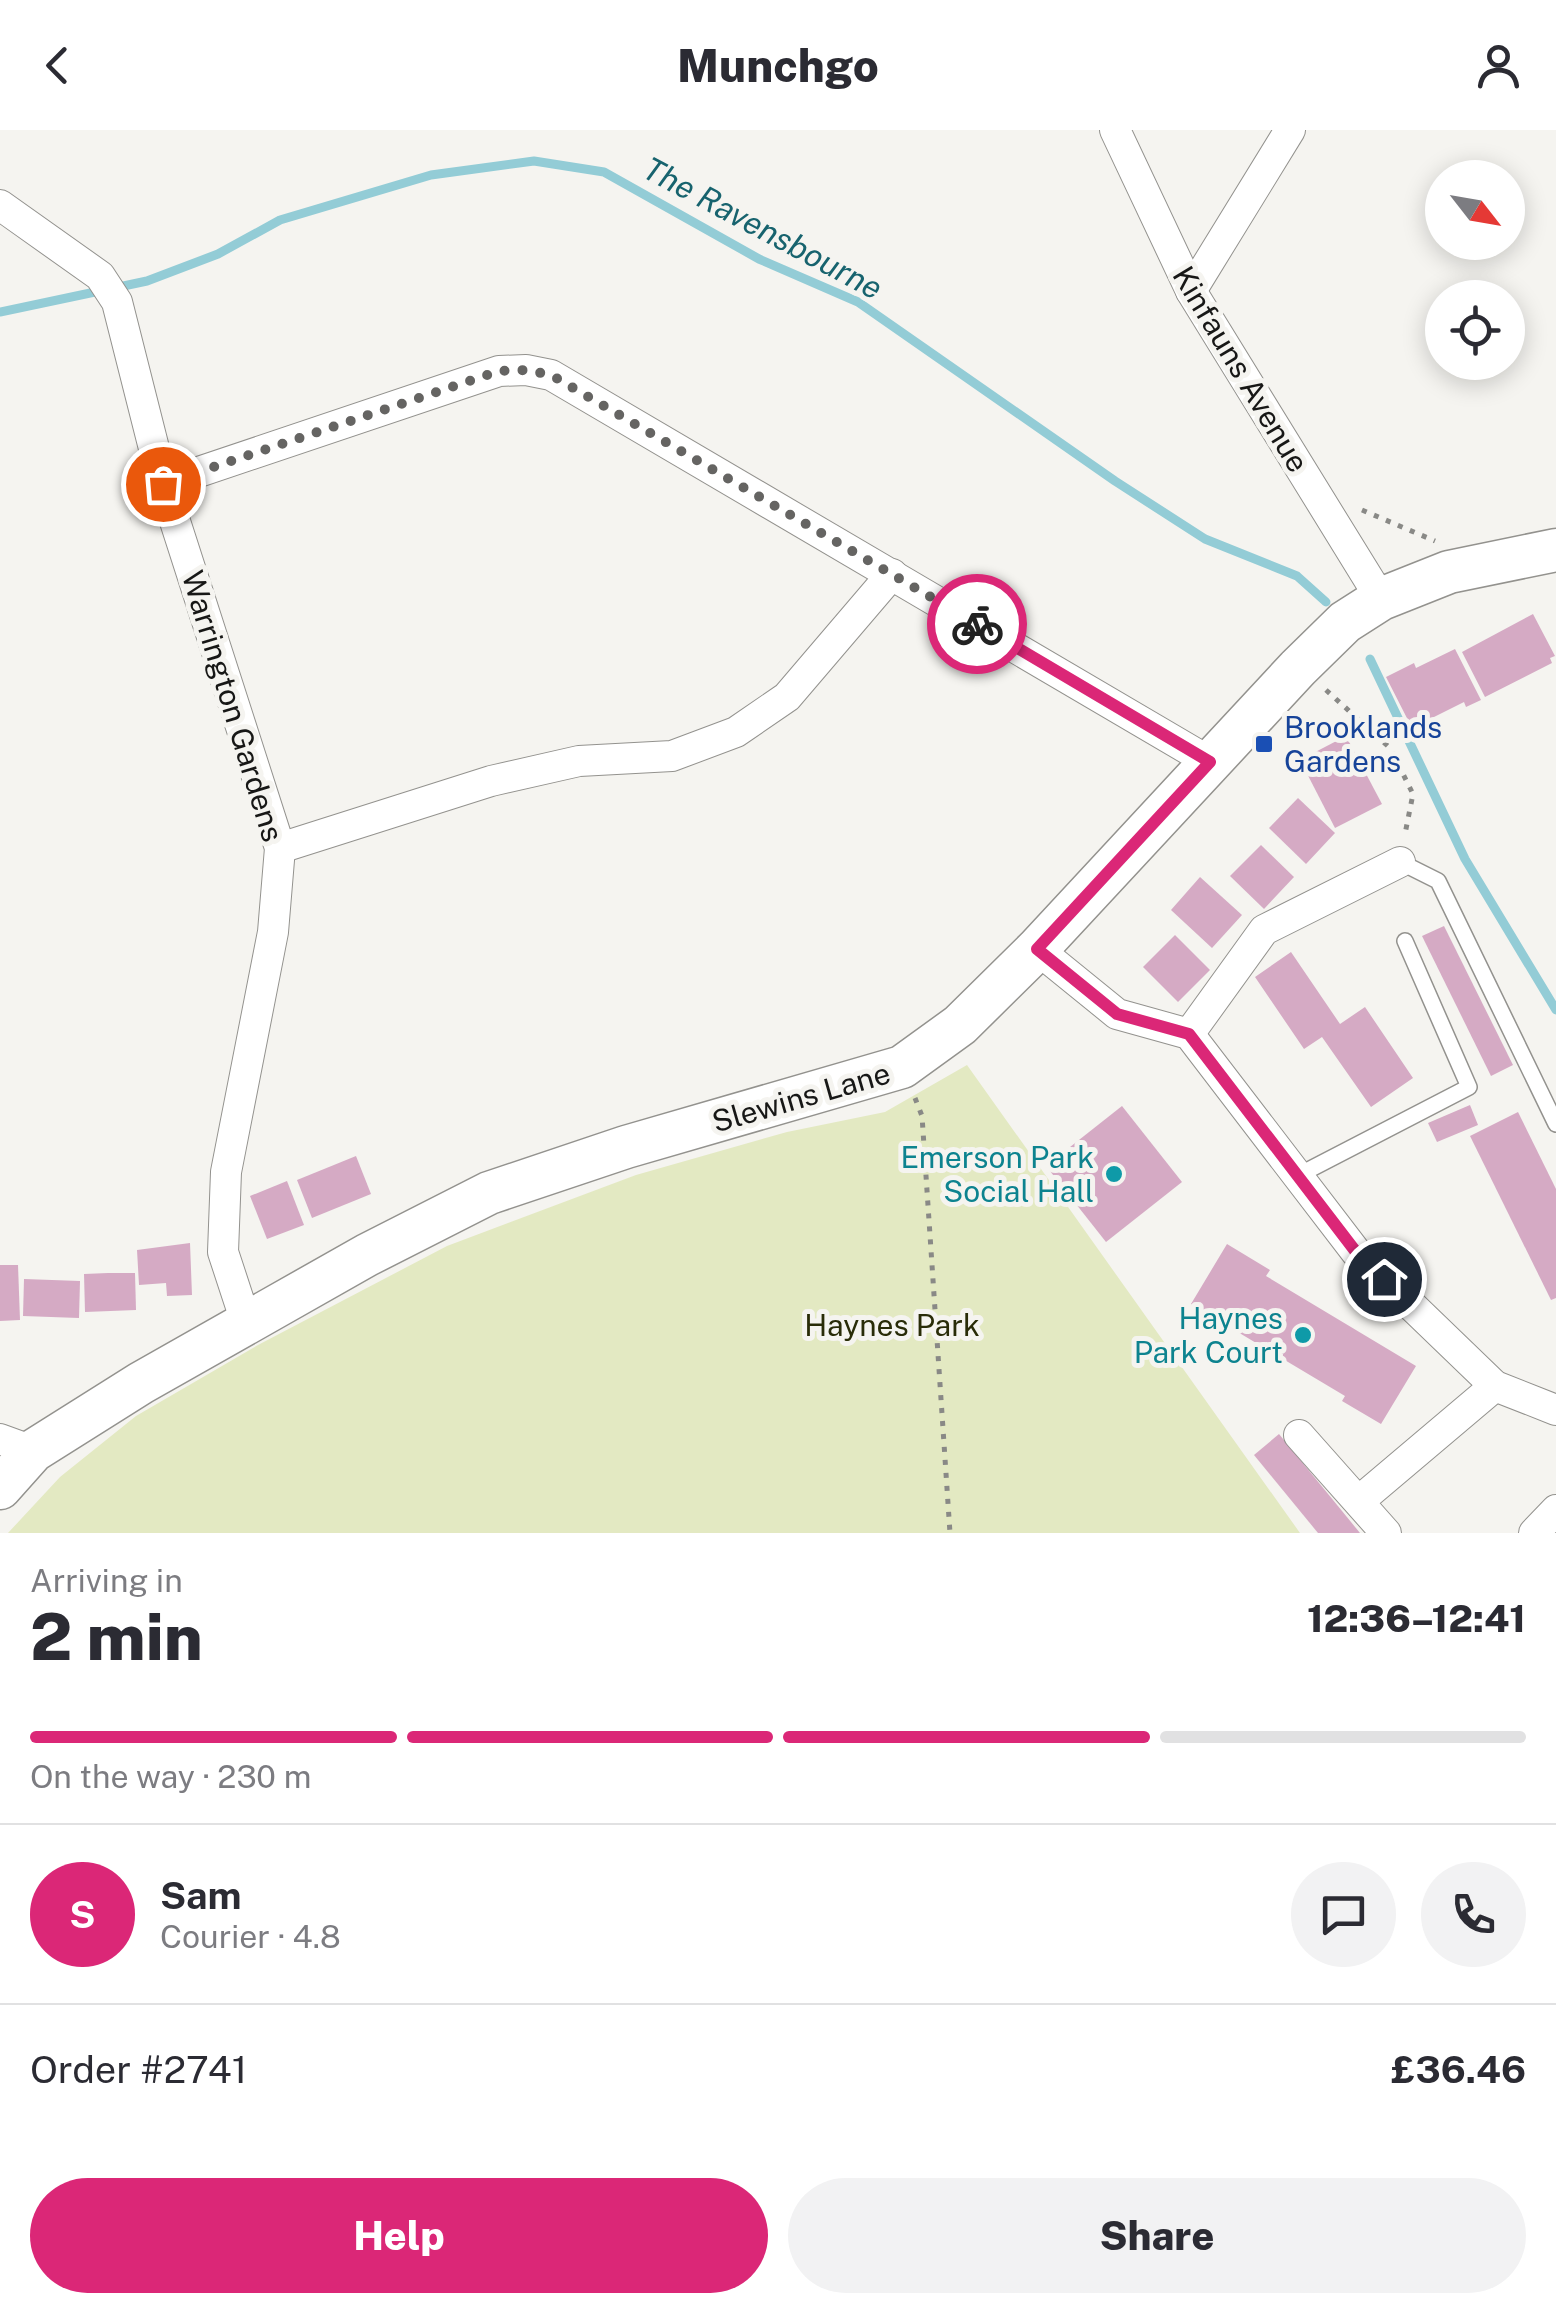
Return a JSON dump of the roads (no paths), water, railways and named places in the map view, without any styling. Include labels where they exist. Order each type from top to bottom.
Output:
[{"type":"street","name":"Kinfauns Avenue","points":[[1116,130],[1191,291],[1381,600]]},
{"type":"street","points":[[1191,291],[1290,130]]},
{"type":"street","name":"Warrington Gardens","points":[[0,205],[100,276],[116,302],[163,484],[280,848],[272,932],[226,1172],[223,1252],[246,1322]]},
{"type":"street","points":[[163,484],[499,371],[526,370],[551,375],[1210,762]]},
{"type":"street","name":"Slewins Lane","points":[[0,1488],[17,1445],[489,1193],[626,1147],[902,1067],[960,1025],[1037,949],[1344,622],[1381,600],[1468,568],[1556,550]]},
{"type":"street","points":[[280,848],[491,781],[579,761],[672,756],[736,732],[786,697],[892,574]]},
{"type":"street","points":[[1189,1034],[1264,930],[1400,862]]},
{"type":"street","points":[[1037,949],[1117,1014],[1189,1034],[1356,1252],[1495,1386],[1556,1410]]},
{"type":"street","points":[[1359,1501],[1495,1386]]},
{"type":"street","points":[[1298,1435],[1386,1533]]},
{"type":"lane","points":[[1400,862],[1438,881],[1556,1124]]},
{"type":"lane","points":[[1297,1176],[1470,1087],[1405,940]]},
{"type":"waterway","name":"The Ravensbourne","points":[[0,312],[147,281],[218,254],[280,220],[431,175],[534,161],[604,172],[759,259],[858,302],[1205,539],[1297,576],[1326,602]]},
{"type":"waterway","name":"The Ravensbourne","points":[[1370,659],[1465,859],[1556,1010]]},
{"type":"place","name":"Brooklands Gardens","points":[[1264,744]]},
{"type":"place","name":"Emerson Park Social Hall","points":[[1114,1174]]},
{"type":"place","name":"Haynes Park Court","points":[[1303,1335]]},
{"type":"park label","name":"Haynes Park","points":[[892,1325]]}]
